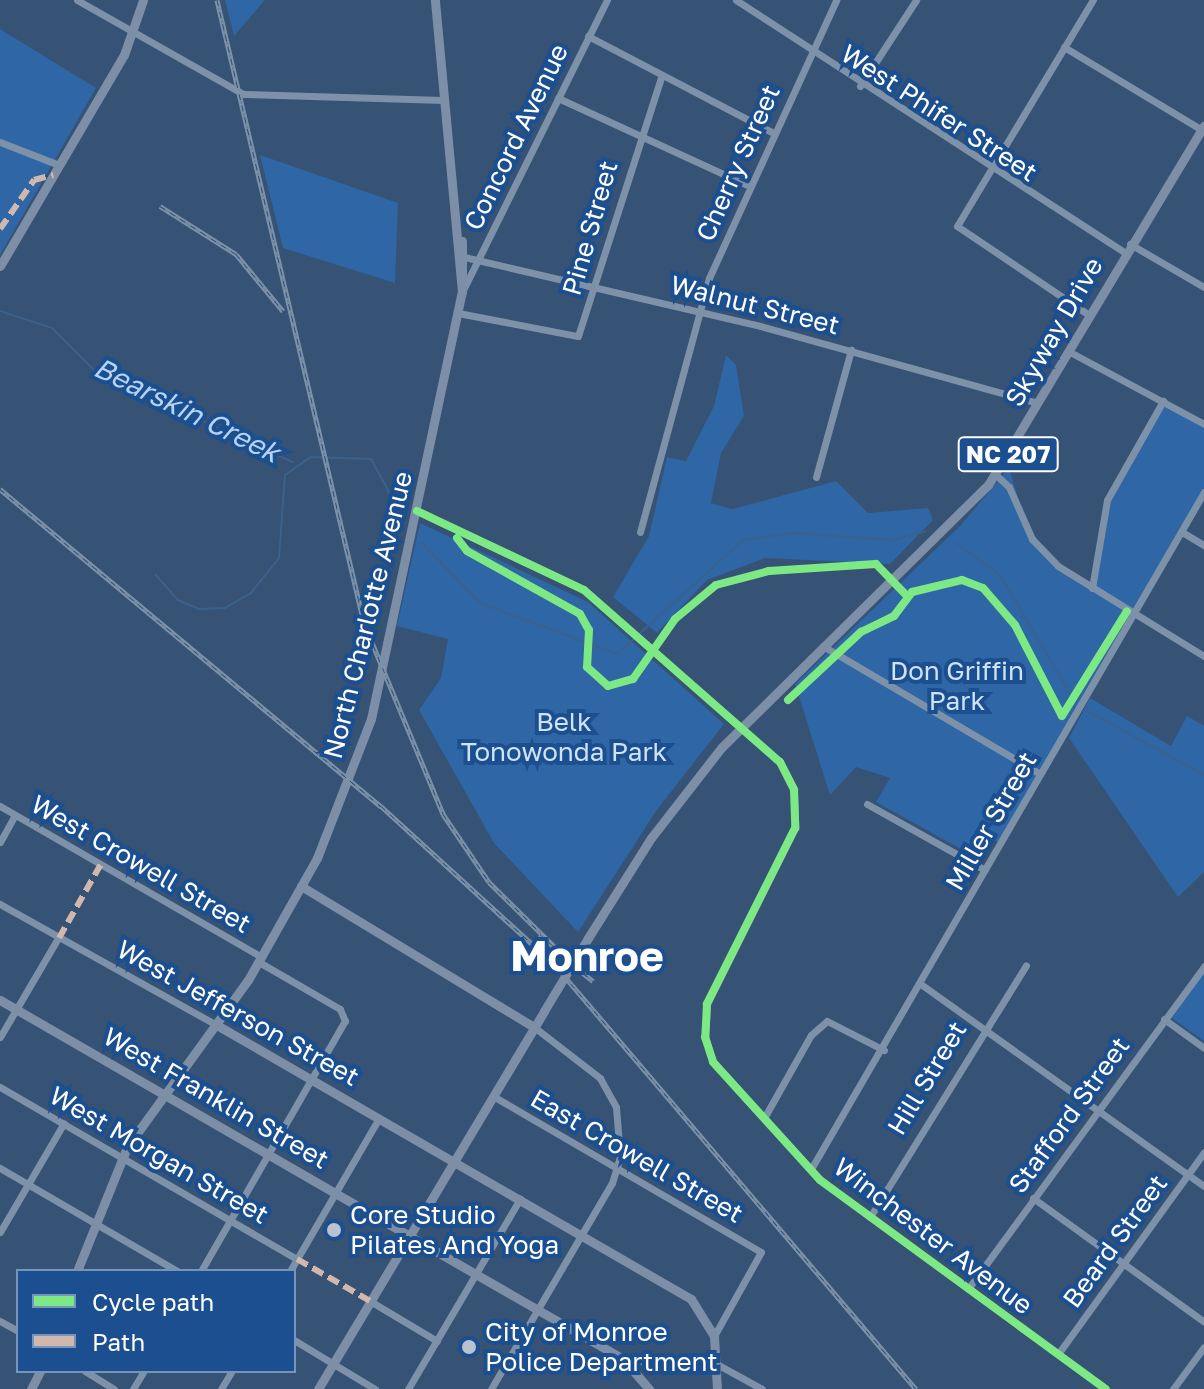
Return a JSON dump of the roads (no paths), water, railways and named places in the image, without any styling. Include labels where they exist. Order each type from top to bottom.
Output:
[{"type":"main road","points":[[0,266],[133,35],[143,0]]},
{"type":"main road","points":[[435,0],[443,100],[463,256]]},
{"type":"main road","name":"Skyway Drive","points":[[534,1027],[651,838],[741,726],[995,474],[1127,249],[1203,129]]},
{"type":"main road","name":"North Charlotte Avenue","points":[[78,1269],[122,1157],[163,1091],[261,959],[301,886],[361,751],[417,511],[458,313],[463,256]]},
{"type":"main road","points":[[301,886],[534,1027]]},
{"type":"main road","name":"West Franklin Street","points":[[0,1000],[163,1091],[627,1362]]},
{"type":"main road","name":"West Jefferson Street","points":[[215,1024],[691,1299],[714,1336]]},
{"type":"main road","name":"NC 207","points":[[318,1389],[534,1027]]},
{"type":"main road","points":[[714,1336],[717,1389]]},
{"type":"main road","points":[[627,1362],[649,1389]]},
{"type":"street","points":[[77,0],[133,35],[243,94],[443,100]]},
{"type":"street","name":"Concord Avenue","points":[[462,292],[607,0]]},
{"type":"street","name":"West Phifer Street","points":[[736,0],[809,53],[987,169],[1127,249],[1204,287]]},
{"type":"street","name":"Cherry Street","points":[[640,532],[700,314],[747,185],[836,0]]},
{"type":"street","points":[[860,86],[916,0]]},
{"type":"street","points":[[1089,315],[957,226],[987,169],[1093,0]]},
{"type":"street","points":[[588,36],[772,132]]},
{"type":"street","points":[[1064,47],[1203,129]]},
{"type":"street","name":"Pine Street","points":[[458,313],[576,338],[638,135],[662,75]]},
{"type":"street","points":[[558,98],[747,185]]},
{"type":"street","points":[[0,142],[59,165]]},
{"type":"street","name":"Walnut Street","points":[[463,256],[480,256],[851,350],[1038,403]]},
{"type":"street","points":[[816,477],[851,350]]},
{"type":"street","points":[[1068,351],[1204,424]]},
{"type":"street","points":[[1092,588],[1107,500],[1163,401]]},
{"type":"street","points":[[995,474],[1009,487],[1032,539],[1092,588],[1204,656]]},
{"type":"street","name":"Miller Street","points":[[811,1169],[922,985],[985,870],[1204,492]]},
{"type":"street","name":"Winchester Avenue","points":[[417,511],[571,582],[625,621],[785,770],[797,816],[782,860],[713,988],[705,1037],[713,1062],[811,1169],[870,1217],[1106,1389]]},
{"type":"street","points":[[1182,532],[1204,545]]},
{"type":"street","points":[[823,646],[1040,774]]},
{"type":"street","points":[[867,804],[985,870]]},
{"type":"street","name":"West Crowell Street","points":[[0,806],[261,959],[342,1011],[345,1021],[311,1079]]},
{"type":"street","points":[[0,842],[15,815]]},
{"type":"street","name":"West Jefferson Street","points":[[0,904],[215,1024]]},
{"type":"street","points":[[0,1037],[58,938]]},
{"type":"street","name":"Hill Street","points":[[870,1217],[982,1025],[1026,965]]},
{"type":"street","name":"Stafford Street","points":[[968,1289],[1204,966]]},
{"type":"street","points":[[922,985],[1204,1186]]},
{"type":"street","points":[[1164,1019],[1204,1048]]},
{"type":"street","points":[[764,1118],[811,1035],[827,1021],[884,1050]]},
{"type":"street","points":[[491,1389],[619,1168],[621,1129],[604,1085],[534,1027]]},
{"type":"street","points":[[202,1269],[311,1079]]},
{"type":"street","name":"West Morgan Street","points":[[0,1087],[297,1259]]},
{"type":"street","name":"East Crowell Street","points":[[493,1096],[761,1252],[714,1336]]},
{"type":"street","points":[[291,1269],[379,1118]]},
{"type":"street","points":[[0,1232],[64,1123]]},
{"type":"street","name":"Beard Street","points":[[1058,1354],[1204,1152]]},
{"type":"street","points":[[0,1168],[174,1269]]},
{"type":"street","points":[[1033,1198],[1204,1322]]},
{"type":"street","points":[[408,1389],[520,1199]]},
{"type":"street","points":[[370,1301],[437,1341]]},
{"type":"street","points":[[296,1341],[375,1389]]},
{"type":"street","points":[[1173,1389],[1204,1347]]},
{"type":"street","points":[[627,1362],[717,1362],[762,1389]]},
{"type":"street","points":[[88,1373],[114,1389]]},
{"type":"street","points":[[223,1386],[236,1389]]},
{"type":"waterway","name":"Bearskin Creek","points":[[0,311],[52,328],[96,372],[293,462]]},
{"type":"waterway","name":"Bearskin Creek","points":[[156,575],[178,600],[199,609],[225,608],[251,593],[279,558],[285,475],[311,457],[371,459],[401,514]]},
{"type":"waterway","name":"Bearskin Creek","points":[[421,542],[480,603],[617,654],[743,540],[792,533],[893,540],[926,531]]},
{"type":"waterway","name":"Bearskin Creek","points":[[956,543],[1000,575],[1073,698]]},
{"type":"waterway","name":"Bearskin Creek","points":[[1088,711],[1204,775]]},
{"type":"railway","points":[[217,0],[364,623],[443,814],[489,882],[562,954],[540,934]]},
{"type":"railway","points":[[160,206],[236,254],[283,311]]},
{"type":"railway","points":[[0,489],[381,806],[555,965],[916,1389]]},
{"type":"railway","points":[[583,973],[593,981]]},
{"type":"place","name":"Core Studio Pilates And Yoga","points":[[334,1230]]},
{"type":"place","name":"City of Monroe Police Department","points":[[469,1347]]},
{"type":"district","name":"Monroe","points":[[587,955]]},
{"type":"park label","name":"Don Griffin Park","points":[[957,686]]},
{"type":"park label","name":"Belk Tonowonda Park","points":[[564,737]]}]
